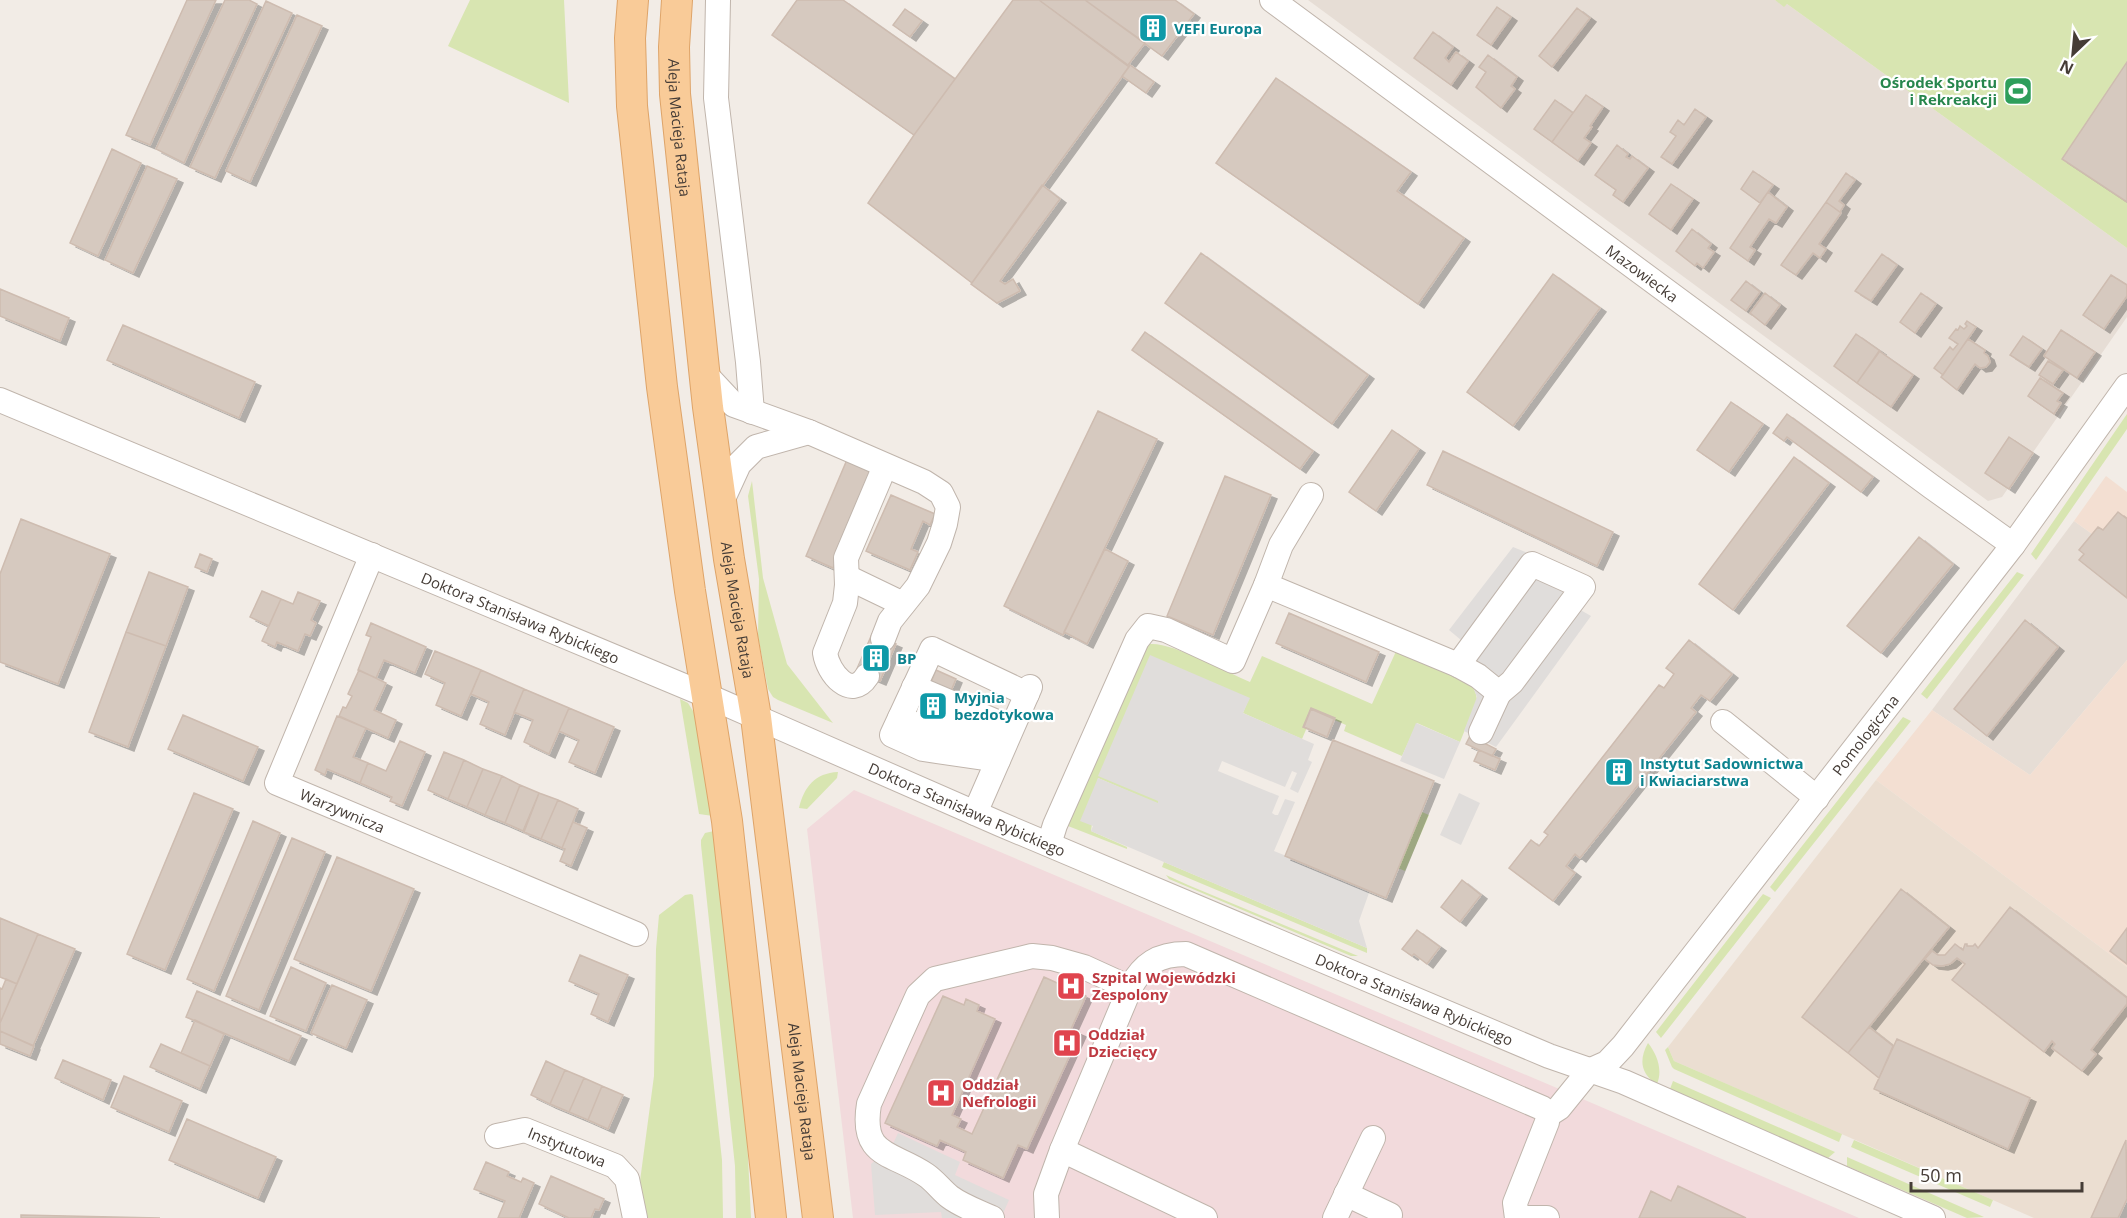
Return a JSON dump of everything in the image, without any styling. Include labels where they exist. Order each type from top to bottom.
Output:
[{"type":"main road","points":[[633,0],[630,38],[632,106],[662,387],[687,568],[727,821],[771,1218]]},
{"type":"main road","name":"Aleja Macieja Rataja","points":[[677,0],[674,47],[675,94],[705,374],[729,559],[756,717],[818,1218]]},
{"type":"street","points":[[718,0],[716,98],[752,412]]},
{"type":"street","name":"Mazowiecka","points":[[1272,0],[2013,545]]},
{"type":"street","points":[[705,374],[734,405],[809,432],[924,482],[941,493],[948,507],[939,543],[918,586],[890,621],[883,639]]},
{"type":"street","name":"Pomologiczna","points":[[1548,1115],[1559,1108],[1589,1071],[1607,1063],[1623,1046],[2013,545],[2127,386]]},
{"type":"street","name":"Doktora Stanisława Rybickiego","points":[[0,400],[708,696],[975,813],[1589,1071],[1624,1082],[1933,1218]]},
{"type":"street","points":[[722,501],[739,464],[756,447],[809,432]]},
{"type":"street","points":[[867,676],[858,685],[849,687],[845,685],[838,679],[826,657],[826,648],[845,603],[846,558],[885,466]]},
{"type":"street","points":[[1049,844],[1055,825],[1137,640],[1148,626],[1166,630],[1233,661],[1281,545],[1311,495]]},
{"type":"street","name":"Warzywnicza","points":[[372,555],[277,783],[636,934]]},
{"type":"street","points":[[1458,664],[1532,564],[1583,587],[1512,682],[1499,693],[1481,732]]},
{"type":"street","points":[[847,577],[903,604]]},
{"type":"street","points":[[1266,585],[1458,664],[1499,693]]},
{"type":"street","points":[[910,695],[932,649],[1015,722]]},
{"type":"street","points":[[910,695],[1015,722]]},
{"type":"street","points":[[910,695],[1015,722]]},
{"type":"street","points":[[975,813],[1015,722]]},
{"type":"street","points":[[1723,722],[1817,798]]},
{"type":"street","points":[[1047,1218],[1046,1194],[1130,987],[1140,971],[1153,963],[1169,954],[1185,954],[1542,1108],[1548,1115],[1547,1122],[1515,1203],[1517,1218]]},
{"type":"street","points":[[992,1218],[952,1198],[926,1175],[884,1154],[871,1139],[866,1119],[869,1104],[918,995],[935,979],[1032,956],[1052,958],[1084,967],[1130,987]]},
{"type":"street","name":"Instytutowa","points":[[497,1137],[525,1130],[615,1166],[627,1179],[635,1218]]},
{"type":"street","points":[[1335,1218],[1373,1138]]},
{"type":"street","points":[[1062,1150],[1205,1218]]},
{"type":"street","points":[[1347,1194],[1390,1215]]},
{"type":"street","points":[[1524,1218],[1547,1218]]},
{"type":"shaded area","points":[[1308,0],[1775,0],[1784,6],[1787,4],[2127,248],[2127,317],[2002,497],[1988,501]]},
{"type":"shaded area","points":[[2106,476],[2127,492],[2127,559],[2074,521]]},
{"type":"shaded area","points":[[2074,521],[2127,559],[2127,660],[2030,775],[1932,710]]},
{"type":"shaded area","points":[[1513,547],[1593,580],[1577,608],[1591,616],[1496,747],[1464,731],[1477,697],[1473,687],[1447,668],[1461,640],[1449,630]]},
{"type":"shaded area","points":[[1150,655],[1250,698],[1243,713],[1314,744],[1308,760],[1312,762],[1298,793],[1290,789],[1297,773],[1292,771],[1285,787],[1222,761],[1218,771],[1279,796],[1272,813],[1275,815],[1278,815],[1285,799],[1295,802],[1274,851],[1370,890],[1359,921],[1367,948],[1093,832],[1091,831],[1093,826],[1080,821],[1098,778],[1158,803],[1158,801],[1098,776]]},
{"type":"shaded area","points":[[2127,660],[2127,967],[1876,780],[1932,710],[2030,775]]},
{"type":"shaded area","points":[[1416,723],[1460,742],[1444,779],[1400,761]]},
{"type":"shaded area","points":[[1876,780],[2127,967],[2127,1140],[2091,1218],[2034,1218],[1674,1061],[1668,1047]]},
{"type":"shaded area","name":"Szpital Wojewódzki Zespolony","points":[[854,790],[1859,1218],[853,1218],[807,829]]},
{"type":"shaded area","points":[[1459,793],[1480,803],[1461,845],[1440,835]]},
{"type":"shaded area","points":[[898,1133],[960,1162],[955,1175],[1009,1200],[1001,1218],[942,1218],[941,1212],[875,1215],[871,1164],[892,1146]]},
{"type":"green space","points":[[470,0],[564,0],[569,103],[448,46]]},
{"type":"green space","name":"Ośrodek Sportu i Rekreakcji","points":[[1775,0],[2127,0],[2127,248],[1787,4],[1784,7]]},
{"type":"green space","points":[[2127,414],[2127,429],[2036,560],[2031,554]]},
{"type":"green space","points":[[752,481],[763,578],[787,664],[833,723],[778,700],[768,689],[758,636],[759,579],[748,496]]},
{"type":"green space","points":[[2017,572],[2024,575],[1927,699],[1921,694]]},
{"type":"green space","points":[[1150,644],[1172,648],[1250,682],[1262,656],[1372,704],[1398,647],[1458,674],[1475,690],[1477,700],[1460,742],[1417,723],[1402,756],[1344,731],[1346,725],[1314,711],[1302,739],[1243,713],[1249,698],[1158,804],[1098,778],[1091,831],[1127,849],[1068,826],[1141,650]]},
{"type":"green space","points":[[680,699],[688,703],[698,719],[713,816],[699,814]]},
{"type":"green space","points":[[1903,717],[1911,721],[1775,892],[1770,887]]},
{"type":"green space","points":[[838,772],[837,778],[807,809],[799,808],[812,782],[823,775]]},
{"type":"green space","points":[[1422,812],[1429,815],[1405,871],[1398,868]]},
{"type":"green space","points":[[714,831],[747,1137],[751,1218],[736,1218],[735,1166],[701,845],[705,833]]},
{"type":"green space","points":[[1164,862],[1367,948],[1367,953],[1162,867]]},
{"type":"green space","points":[[1166,875],[1358,956],[1351,956],[1169,879]]},
{"type":"green space","points":[[1763,894],[1771,898],[1661,1038],[1656,1032]]},
{"type":"green space","points":[[685,895],[693,895],[722,1160],[723,1218],[641,1218],[640,1181],[654,1076],[656,949],[659,915]]},
{"type":"green space","points":[[1648,1043],[1658,1062],[1657,1084],[1644,1071],[1642,1060]]},
{"type":"green space","points":[[1668,1047],[1674,1061],[1842,1134],[1839,1142],[1674,1069],[1665,1050]]},
{"type":"green space","points":[[1673,1081],[1835,1152],[1828,1158],[1670,1089]]},
{"type":"green space","points":[[1854,1140],[1993,1200],[1990,1207],[1851,1147]]},
{"type":"green space","points":[[1847,1157],[1984,1217],[1967,1218],[1847,1166]]},
{"type":"building","points":[[187,0],[216,0],[150,145],[126,135]]},
{"type":"building","points":[[225,0],[249,0],[257,4],[184,163],[156,149]]},
{"type":"building","points":[[797,0],[843,0],[955,79],[914,135],[772,35]]},
{"type":"building","points":[[1013,0],[1039,0],[1129,67],[972,283],[868,203],[914,135]]},
{"type":"building","points":[[1039,0],[1085,0],[1145,43],[1128,65]]},
{"type":"building","name":"VEFI Europa","points":[[1085,0],[1175,0],[1194,14],[1162,56]]},
{"type":"building","points":[[266,1],[292,13],[215,178],[190,167]]},
{"type":"building","points":[[1497,7],[1511,17],[1491,45],[1477,35]]},
{"type":"building","points":[[1577,8],[1590,18],[1552,67],[1539,56]]},
{"type":"building","points":[[905,9],[922,21],[910,37],[893,25]]},
{"type":"building","points":[[297,15],[322,26],[250,182],[226,171]]},
{"type":"building","points":[[1433,32],[1453,47],[1445,58],[1449,62],[1456,52],[1468,61],[1451,85],[1414,58]]},
{"type":"building","points":[[1488,55],[1517,77],[1511,86],[1515,89],[1501,108],[1476,87],[1486,72],[1479,67]]},
{"type":"building","points":[[2127,62],[2127,202],[2062,159]]},
{"type":"building","points":[[1130,65],[1154,82],[1146,93],[1122,76]]},
{"type":"building","points":[[1276,78],[1411,172],[1397,191],[1464,238],[1418,304],[1216,163]]},
{"type":"building","points":[[1586,95],[1603,107],[1584,138],[1591,143],[1578,161],[1552,142]]},
{"type":"building","points":[[1555,100],[1573,113],[1552,142],[1534,129]]},
{"type":"building","points":[[1695,109],[1706,117],[1672,164],[1661,157],[1676,136],[1670,132],[1678,120],[1684,125]]},
{"type":"building","points":[[1617,145],[1628,154],[1626,157],[1630,159],[1632,156],[1648,168],[1623,202],[1613,195],[1616,190],[1595,175]]},
{"type":"building","points":[[112,149],[141,163],[98,256],[70,243]]},
{"type":"building","points":[[147,166],[177,179],[133,273],[105,260]]},
{"type":"building","points":[[1753,171],[1773,185],[1760,203],[1741,189]]},
{"type":"building","points":[[1846,173],[1855,180],[1839,201],[1844,205],[1840,212],[1826,202]]},
{"type":"building","points":[[1671,184],[1693,199],[1671,230],[1649,214]]},
{"type":"building","points":[[1042,185],[1060,199],[1000,281],[1005,284],[1013,279],[1020,291],[997,303],[971,284]]},
{"type":"building","points":[[1768,192],[1787,207],[1776,223],[1769,219],[1750,247],[1755,250],[1748,261],[1730,248]]},
{"type":"building","points":[[1826,202],[1841,213],[1819,244],[1826,249],[1820,258],[1813,253],[1796,275],[1781,265]]},
{"type":"building","points":[[1692,229],[1711,244],[1708,248],[1714,252],[1703,268],[1697,263],[1695,266],[1676,251]]},
{"type":"building","points":[[1201,253],[1368,375],[1332,424],[1165,303]]},
{"type":"building","points":[[1882,254],[1897,265],[1871,301],[1855,291]]},
{"type":"building","points":[[1553,274],[1600,308],[1513,426],[1467,392]]},
{"type":"building","points":[[2111,275],[2127,285],[2127,296],[2104,329],[2083,315]]},
{"type":"building","points":[[1746,281],[1760,292],[1746,311],[1731,300]]},
{"type":"building","points":[[0,289],[69,318],[60,341],[0,316]]},
{"type":"building","points":[[1765,293],[1780,305],[1765,325],[1750,313]]},
{"type":"building","points":[[1921,293],[1936,304],[1915,333],[1900,322]]},
{"type":"building","points":[[1967,321],[1976,327],[1943,375],[1934,368],[1950,347],[1953,350],[1958,344],[1949,338],[1960,326],[1964,329]]},
{"type":"building","points":[[123,325],[255,382],[239,418],[107,360]]},
{"type":"building","points":[[2061,330],[2095,352],[2077,378],[2044,356]]},
{"type":"building","points":[[1145,332],[1313,451],[1300,469],[1132,350]]},
{"type":"building","points":[[1856,334],[1880,351],[1857,383],[1834,366]]},
{"type":"building","points":[[2023,336],[2042,349],[2029,367],[2010,355]]},
{"type":"building","points":[[1968,339],[1985,350],[1984,353],[1990,362],[1986,367],[1980,368],[1975,364],[1957,390],[1941,377]]},
{"type":"building","points":[[1879,351],[1913,375],[1891,407],[1857,383]]},
{"type":"building","points":[[2048,361],[2063,370],[2053,384],[2039,375]]},
{"type":"building","points":[[2040,378],[2063,393],[2057,401],[2061,403],[2054,414],[2028,396]]},
{"type":"building","points":[[1731,402],[1763,424],[1729,472],[1697,450]]},
{"type":"building","points":[[1098,411],[1157,439],[1063,635],[1004,606]]},
{"type":"building","points":[[1787,414],[1873,477],[1861,492],[1787,437],[1784,441],[1773,433]]},
{"type":"building","points":[[1392,430],[1419,449],[1376,511],[1349,492]]},
{"type":"building","points":[[2009,437],[2033,453],[2009,489],[1985,473]]},
{"type":"building","points":[[1443,451],[1613,532],[1597,566],[1427,485]]},
{"type":"building","points":[[849,455],[876,467],[833,568],[806,556]]},
{"type":"building","points":[[1794,457],[1829,483],[1733,610],[1699,584]]},
{"type":"building","points":[[1225,476],[1271,495],[1213,635],[1167,616]]},
{"type":"building","points":[[891,495],[935,514],[930,525],[923,521],[911,549],[918,552],[910,570],[866,551]]},
{"type":"building","points":[[2118,512],[2127,519],[2127,598],[2079,560],[2084,554],[2079,550],[2098,527],[2103,530]]},
{"type":"building","points":[[21,519],[110,554],[58,684],[0,662],[0,574]]},
{"type":"building","points":[[1919,537],[1953,564],[1881,653],[1847,626]]},
{"type":"building","points":[[1105,549],[1128,561],[1087,644],[1064,632]]},
{"type":"building","points":[[200,554],[212,559],[207,572],[195,567]]},
{"type":"building","points":[[149,572],[188,587],[166,646],[126,632]]},
{"type":"building","points":[[262,591],[281,599],[269,626],[250,617]]},
{"type":"building","points":[[298,592],[320,601],[311,620],[316,623],[310,636],[305,634],[298,651],[277,642],[275,647],[262,641],[281,599],[293,604]]},
{"type":"building","points":[[1289,613],[1379,652],[1366,682],[1276,643]]},
{"type":"building","points":[[2025,620],[2058,647],[1987,736],[1954,709]]},
{"type":"building","points":[[371,623],[426,647],[415,673],[384,660],[376,678],[358,670],[371,637],[366,635]]},
{"type":"building","points":[[126,632],[166,646],[128,747],[89,732]]},
{"type":"building","name":"BP","points":[[872,634],[896,644],[880,681],[856,671]]},
{"type":"building","name":"Instytut Sadownictwa i Kwiaciarstwa","points":[[1689,640],[1732,674],[1710,701],[1701,695],[1691,708],[1696,712],[1580,858],[1575,854],[1566,866],[1575,873],[1553,901],[1509,868],[1531,840],[1539,846],[1548,835],[1544,832],[1659,685],[1664,688],[1674,674],[1666,668]]},
{"type":"building","points":[[435,651],[481,670],[461,716],[436,705],[445,683],[425,674]]},
{"type":"building","points":[[359,670],[386,683],[374,710],[396,720],[388,738],[339,716],[352,696],[348,694]]},
{"type":"building","points":[[481,670],[524,689],[505,735],[480,724],[489,702],[471,694]]},
{"type":"building","name":"Myjnia bezdotykowa","points":[[936,670],[956,679],[930,741],[910,733]]},
{"type":"building","points":[[524,689],[569,708],[549,754],[524,742],[533,720],[514,712]]},
{"type":"building","points":[[569,708],[614,727],[595,773],[569,762],[579,740],[559,731]]},
{"type":"building","points":[[1311,708],[1335,718],[1327,737],[1303,727]]},
{"type":"building","points":[[1311,709],[1334,719],[1327,737],[1304,727]]},
{"type":"building","points":[[183,715],[258,747],[243,781],[168,749]]},
{"type":"building","points":[[337,716],[366,728],[353,757],[368,763],[360,783],[327,769],[325,775],[315,770]]},
{"type":"building","points":[[1470,736],[1496,749],[1492,756],[1466,744]]},
{"type":"building","points":[[1333,740],[1434,781],[1386,898],[1285,856]]},
{"type":"building","points":[[400,741],[425,752],[402,806],[390,801],[392,797],[360,783],[368,763],[386,771]]},
{"type":"building","points":[[1479,750],[1500,759],[1495,770],[1474,761]]},
{"type":"building","points":[[444,752],[464,760],[448,799],[428,790]]},
{"type":"building","points":[[464,760],[483,769],[467,807],[448,799]]},
{"type":"building","points":[[483,769],[502,776],[485,815],[467,807]]},
{"type":"building","points":[[502,776],[520,785],[505,823],[485,815]]},
{"type":"building","points":[[520,785],[539,793],[523,831],[505,823]]},
{"type":"building","points":[[194,793],[233,809],[165,970],[127,954]]},
{"type":"building","points":[[539,793],[558,800],[541,839],[524,832]]},
{"type":"building","points":[[558,800],[578,809],[562,848],[541,839]]},
{"type":"building","points":[[253,821],[280,833],[214,991],[187,979]]},
{"type":"building","points":[[573,822],[587,828],[571,866],[560,861],[565,849],[562,848]]},
{"type":"building","points":[[292,838],[325,852],[259,1010],[226,996]]},
{"type":"building","points":[[337,857],[414,889],[371,991],[294,959]]},
{"type":"building","points":[[1462,880],[1481,895],[1460,922],[1441,907]]},
{"type":"building","points":[[1901,889],[1949,927],[1848,1053],[1802,1017]]},
{"type":"building","points":[[2010,907],[2127,998],[2127,1004],[2091,1050],[2096,1054],[2082,1071],[2052,1048],[2055,1044],[2052,1041],[2044,1052],[1952,980],[1965,964],[1957,958],[1950,964],[1942,966],[1933,965],[1925,959],[1932,951],[1938,955],[1945,955],[1955,944],[1963,950],[1965,944],[1973,946],[1975,944],[1978,948]]},
{"type":"building","points":[[0,918],[38,934],[17,984],[0,977]]},
{"type":"building","points":[[2127,928],[2127,964],[2110,951]]},
{"type":"building","points":[[1417,930],[1440,947],[1427,964],[1414,954],[1412,956],[1402,949]]},
{"type":"building","points":[[38,934],[75,949],[33,1046],[0,1031],[0,1023]]},
{"type":"building","points":[[580,955],[628,975],[608,1022],[591,1014],[599,994],[569,981]]},
{"type":"building","points":[[291,967],[326,983],[306,1031],[270,1016]]},
{"type":"building","points":[[1044,977],[1086,996],[1071,1029],[1080,1033],[1027,1149],[1018,1145],[1003,1178],[963,1160],[966,1152],[940,1140],[937,1146],[885,1123],[943,996],[964,1005],[966,999],[979,1005],[977,1011],[995,1019],[952,1115],[961,1119],[957,1127],[972,1134]]},
{"type":"building","points":[[6,979],[17,984],[0,1023],[0,988],[2,989]]},
{"type":"building","points":[[332,985],[367,1000],[346,1048],[311,1033]]},
{"type":"building","points":[[197,991],[301,1036],[289,1061],[186,1017]]},
{"type":"building","points":[[195,1020],[224,1034],[210,1066],[181,1053]]},
{"type":"building","points":[[1869,1027],[1893,1046],[1879,1078],[1848,1053]]},
{"type":"building","points":[[0,1031],[34,1046],[30,1056],[0,1044]]},
{"type":"building","points":[[1897,1039],[2030,1098],[2008,1149],[1874,1089]]},
{"type":"building","points":[[161,1044],[210,1066],[200,1089],[150,1067]]},
{"type":"building","points":[[63,1060],[111,1080],[103,1100],[55,1078]]},
{"type":"building","points":[[546,1061],[565,1070],[550,1104],[531,1095]]},
{"type":"building","points":[[565,1070],[584,1078],[569,1112],[550,1104]]},
{"type":"building","points":[[124,1076],[182,1101],[169,1132],[111,1107]]},
{"type":"building","points":[[584,1078],[602,1086],[588,1120],[569,1112]]},
{"type":"building","points":[[602,1086],[623,1095],[608,1129],[588,1120]]},
{"type":"building","points":[[187,1119],[276,1157],[258,1198],[169,1160]]},
{"type":"building","points":[[2126,1140],[2127,1199],[2118,1218],[2091,1218]]},
{"type":"building","points":[[486,1162],[509,1172],[507,1176],[521,1182],[523,1178],[534,1183],[519,1218],[498,1218],[505,1201],[474,1189]]},
{"type":"building","points":[[551,1176],[604,1199],[599,1210],[595,1209],[591,1218],[569,1218],[539,1204]]},
{"type":"building","points":[[1678,1186],[1746,1218],[1639,1218],[1651,1191],[1671,1201]]},
{"type":"building","points":[[21,1215],[160,1218],[21,1218]]},
{"type":"tunnel","points":[[867,676],[883,639]]},
{"type":"place","name":"VEFI Europa","points":[[1153,28]]},
{"type":"place","name":"Ośrodek Sportu i Rekreakcji","points":[[2018,91]]},
{"type":"place","name":"BP","points":[[876,658]]},
{"type":"place","name":"Myjnia bezdotykowa","points":[[933,706]]},
{"type":"place","name":"Instytut Sadownictwa i Kwiaciarstwa","points":[[1619,772]]},
{"type":"place","name":"Szpital Wojewódzki Zespolony","points":[[1071,986]]},
{"type":"place","name":"Oddział Dziecięcy","points":[[1067,1043]]},
{"type":"place","name":"Oddział Nefrologii","points":[[941,1093]]}]
